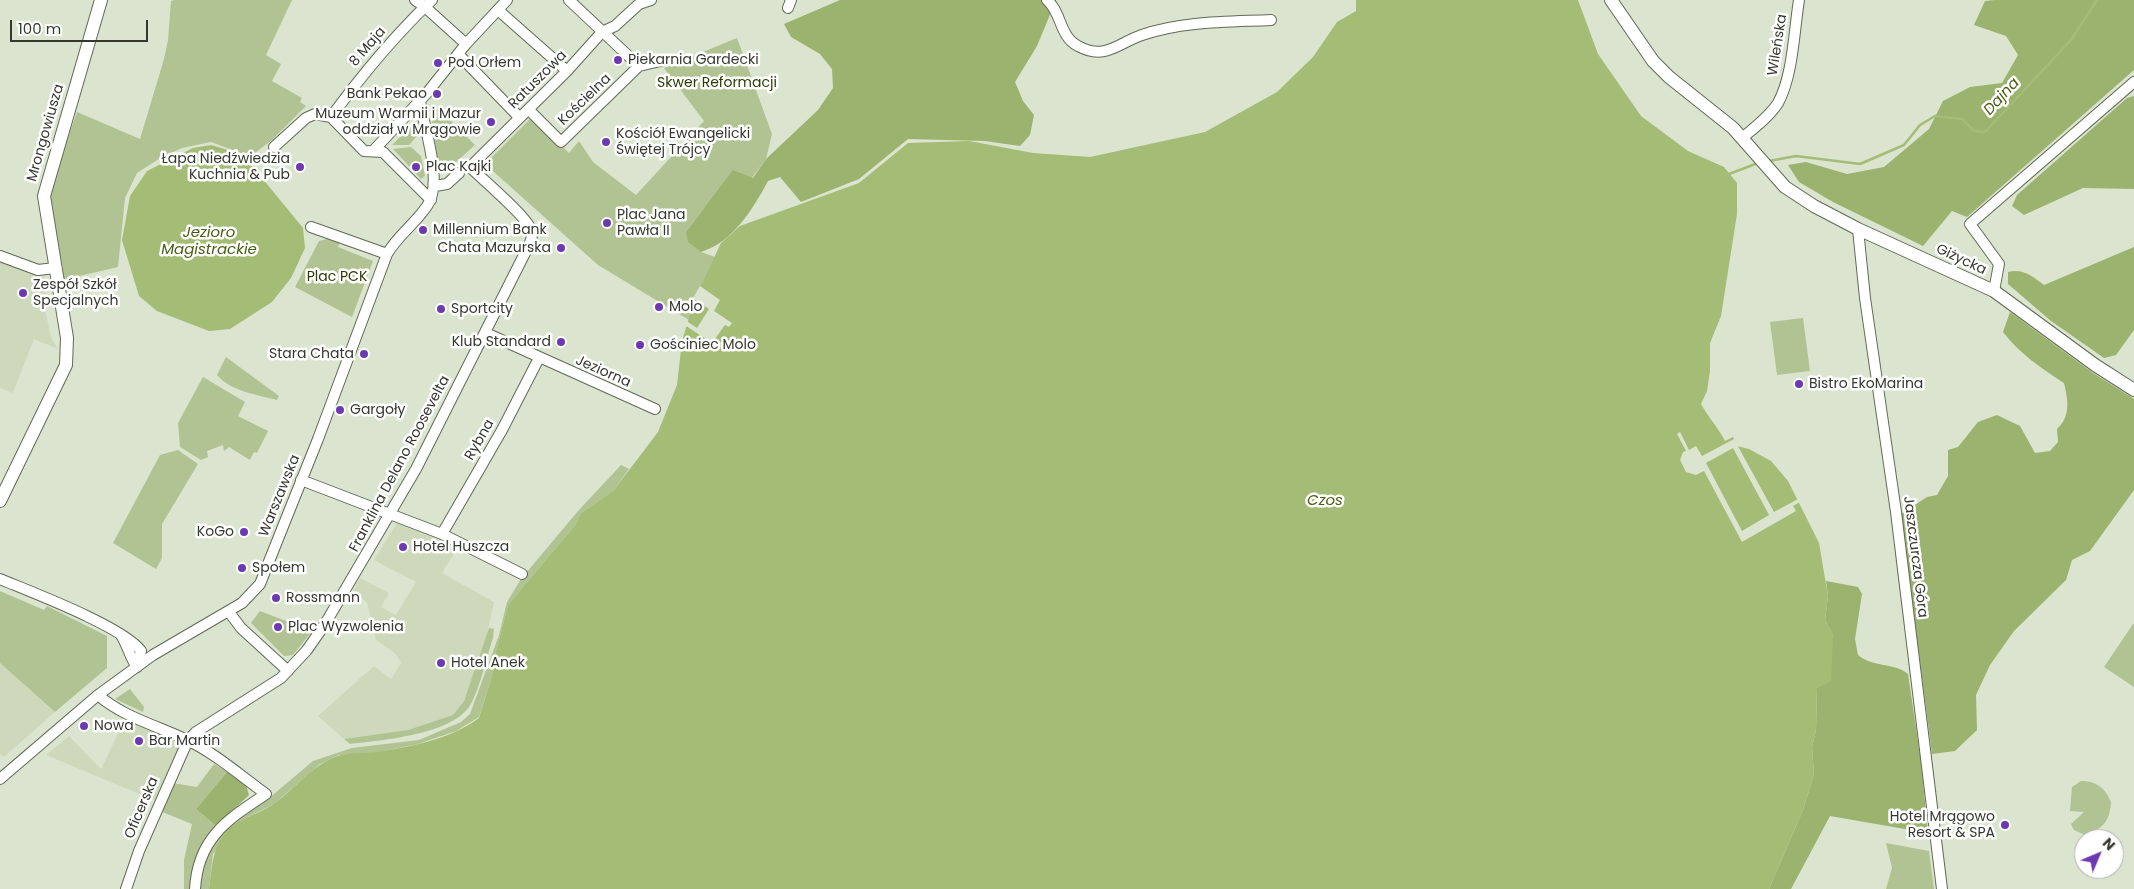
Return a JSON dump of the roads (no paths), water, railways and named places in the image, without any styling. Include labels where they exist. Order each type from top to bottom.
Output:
[{"type":"street","name":"Mrongowiusza","points":[[0,501],[66,365],[67,338],[44,196],[102,0]]},
{"type":"street","points":[[415,0],[429,3],[466,44]]},
{"type":"street","points":[[373,151],[420,101],[466,44],[507,0]]},
{"type":"street","points":[[569,0],[639,66],[665,60]]},
{"type":"street","points":[[636,2],[650,0]]},
{"type":"street","points":[[1047,0],[1053,5],[1064,35],[1077,46],[1091,51],[1111,51],[1141,35],[1184,25],[1271,20]]},
{"type":"street","points":[[1610,0],[1653,61],[1733,128],[1742,138]]},
{"type":"street","name":"Wileńska","points":[[1742,138],[1767,116],[1778,103],[1786,82],[1799,0]]},
{"type":"street","name":"Ratuszowa","points":[[470,167],[519,117],[529,110],[602,32],[616,26],[636,2]]},
{"type":"street","name":"8 Maja","points":[[331,117],[362,74],[429,3]]},
{"type":"street","points":[[498,10],[567,71]]},
{"type":"street","points":[[458,55],[519,117]]},
{"type":"street","name":"Kościelna","points":[[529,110],[561,142],[639,66]]},
{"type":"street","points":[[1994,291],[1999,264],[1970,224],[2134,82]]},
{"type":"street","points":[[311,227],[387,254],[397,238],[431,200],[435,186],[420,101]]},
{"type":"street","points":[[274,147],[306,118],[315,114],[331,117],[364,150],[384,152],[431,200]]},
{"type":"street","name":"Giżycka","points":[[1742,138],[1785,187],[1814,206],[1858,229],[1994,291],[2096,366],[2134,390]]},
{"type":"street","name":"Franklina Delano Roosevelta","points":[[188,740],[196,732],[250,699],[288,671],[325,624],[391,514],[486,333],[532,238],[532,230],[515,210],[470,167]]},
{"type":"street","points":[[435,186],[447,184],[459,173]]},
{"type":"street","name":"Jaszczurcza Góra","points":[[1858,229],[1865,298],[1878,373],[1942,889]]},
{"type":"street","name":"Warszawska","points":[[0,779],[98,695],[153,655],[242,604],[260,584],[387,254]]},
{"type":"street","points":[[0,256],[38,270],[55,268]]},
{"type":"street","name":"Jeziorna","points":[[486,333],[655,409]]},
{"type":"street","name":"Rybna","points":[[442,534],[502,430],[539,358]]},
{"type":"street","points":[[301,480],[442,534],[522,574]]},
{"type":"street","points":[[0,579],[95,620],[132,640],[140,651],[138,667]]},
{"type":"street","points":[[229,612],[241,628],[288,671]]},
{"type":"street","points":[[98,695],[117,709],[188,740],[266,794],[226,821],[217,830],[201,858],[195,889]]},
{"type":"street","name":"Oficerska","points":[[126,889],[139,851],[188,740]]},
{"type":"water","name":"Czos","points":[[1356,0],[1578,0],[1598,54],[1641,116],[1688,151],[1724,167],[1737,183],[1737,214],[1721,316],[1710,343],[1710,371],[1707,391],[1701,404],[1725,441],[1733,437],[1737,446],[1749,449],[1771,461],[1788,481],[1819,543],[1828,596],[1825,620],[1833,634],[1831,681],[1817,688],[1816,730],[1812,747],[1814,774],[1803,810],[1769,889],[209,889],[215,852],[226,832],[243,819],[275,803],[313,770],[329,760],[342,755],[389,750],[443,737],[479,718],[492,676],[494,659],[508,605],[576,524],[580,514],[614,490],[658,432],[677,385],[682,341],[695,298],[721,243],[740,226],[859,183],[908,143],[969,141],[1033,153],[1090,157],[1205,132],[1277,92],[1313,57],[1337,22],[1356,11]]},
{"type":"water","name":"Jezioro Magistrackie","points":[[211,145],[228,150],[253,167],[303,228],[305,248],[291,278],[272,302],[230,329],[209,331],[157,311],[139,296],[122,240],[130,196],[147,171],[193,148]]},
{"type":"waterway","name":"Dajna","points":[[1769,161],[1796,156],[1860,164],[1904,145],[1920,125],[1935,116],[1962,119],[1974,131],[1985,132],[2071,40],[2097,0]]},
{"type":"waterway","name":"Dajna","points":[[1729,174],[1758,163]]},
{"type":"place","name":"Piekarnia Gardecki","points":[[618,60]]},
{"type":"place","name":"Pod Orłem","points":[[438,63]]},
{"type":"place","name":"Bank Pekao","points":[[437,94]]},
{"type":"place","name":"Muzeum Warmii i Mazur oddział w Mrągowie","points":[[491,122]]},
{"type":"place","name":"Kościół Ewangelicki Świętej Trójcy","points":[[606,142]]},
{"type":"place","name":"Łapa Niedźwiedzia Kuchnia & Pub","points":[[300,167]]},
{"type":"place","name":"Plac Kajki","points":[[416,167]]},
{"type":"place","name":"Plac Jana Pawła II","points":[[607,223]]},
{"type":"place","name":"Millennium Bank","points":[[423,230]]},
{"type":"place","name":"Chata Mazurska","points":[[561,248]]},
{"type":"place","name":"Zespół Szkół Specjalnych","points":[[23,293]]},
{"type":"place","name":"Molo","points":[[659,307]]},
{"type":"place","name":"Sportcity","points":[[441,309]]},
{"type":"place","name":"Klub Standard","points":[[561,342]]},
{"type":"place","name":"Gościniec Molo","points":[[640,345]]},
{"type":"place","name":"Stara Chata","points":[[364,354]]},
{"type":"place","name":"Bistro EkoMarina","points":[[1799,384]]},
{"type":"place","name":"Gargoły","points":[[340,410]]},
{"type":"place","name":"KoGo","points":[[244,532]]},
{"type":"place","name":"Hotel Huszcza","points":[[403,547]]},
{"type":"place","name":"Społem","points":[[242,568]]},
{"type":"place","name":"Rossmann","points":[[276,598]]},
{"type":"place","name":"Plac Wyzwolenia","points":[[278,627]]},
{"type":"place","name":"Hotel Anek","points":[[441,663]]},
{"type":"place","name":"Nowa","points":[[84,726]]},
{"type":"place","name":"Bar Martin","points":[[139,741]]},
{"type":"place","name":"Hotel Mrągowo Resort & SPA","points":[[2005,825]]},
{"type":"park label","name":"Skwer Reformacji","points":[[717,83]]},
{"type":"park label","name":"Plac PCK","points":[[337,277]]}]
